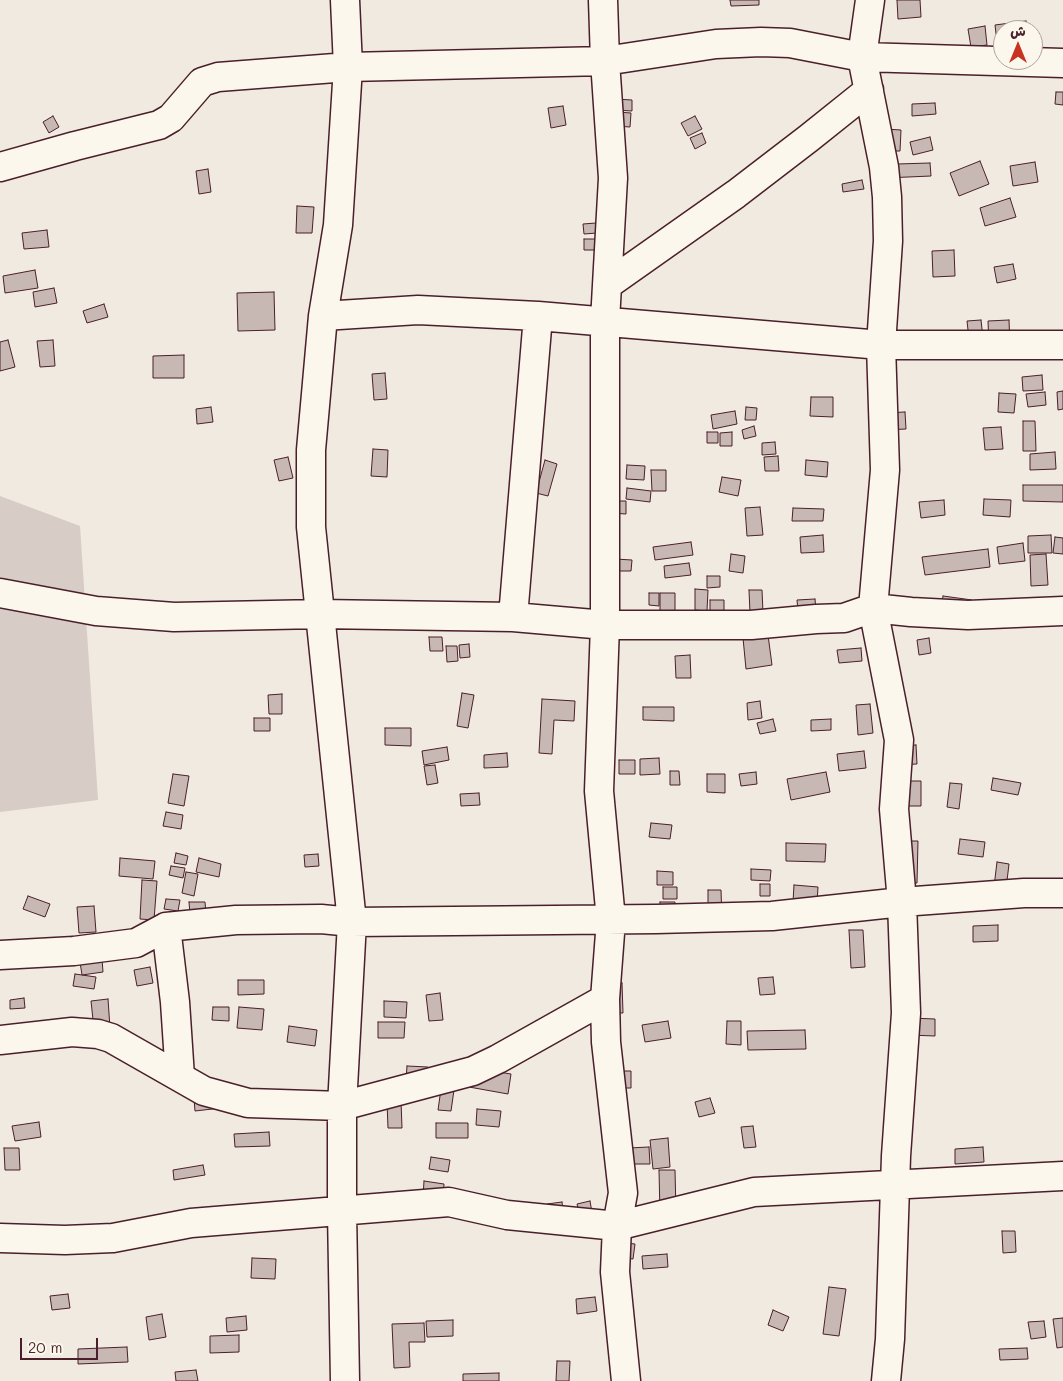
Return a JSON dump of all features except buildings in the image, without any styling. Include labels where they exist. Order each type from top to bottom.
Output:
[{"type":"street","points":[[345,0],[348,67],[338,225],[323,316],[311,450],[311,527],[352,922],[342,1106],[345,1381]]},
{"type":"street","points":[[604,0],[604,61],[613,178],[605,321],[605,625],[599,791],[611,920],[604,999],[606,1042],[623,1193],[617,1226],[615,1272],[626,1381]]},
{"type":"street","points":[[870,0],[862,57],[884,167],[888,241],[881,345],[885,470],[873,608],[899,740],[894,809],[902,902],[906,1013],[895,1185],[890,1339],[886,1381]]},
{"type":"street","points":[[0,167],[159,125],[171,118],[202,82],[218,77],[348,67],[604,61],[716,44],[760,42],[790,43],[862,57],[1063,64]]},
{"type":"street","points":[[607,285],[736,194],[869,90]]},
{"type":"street","points":[[323,316],[418,310],[605,321],[881,345],[1063,345]]},
{"type":"street","points":[[513,616],[538,316]]},
{"type":"street","points":[[0,593],[96,610],[174,616],[320,614],[513,616],[605,625],[751,626],[844,618],[873,608],[968,615],[1063,611]]},
{"type":"street","points":[[0,955],[74,951],[136,942],[166,927],[236,920],[321,919],[352,922],[611,920],[772,916],[902,902],[1063,893]]},
{"type":"street","points":[[166,927],[175,1002],[180,1077]]},
{"type":"street","points":[[0,1040],[72,1032],[98,1034],[111,1038],[204,1091],[248,1102],[342,1106],[473,1071],[498,1060],[604,999]]},
{"type":"street","points":[[0,1238],[65,1240],[113,1238],[191,1223],[449,1202],[507,1215],[617,1226],[754,1192],[1063,1176]]},
{"type":"shaded area","points":[[0,496],[80,526],[98,800],[0,812]]}]
